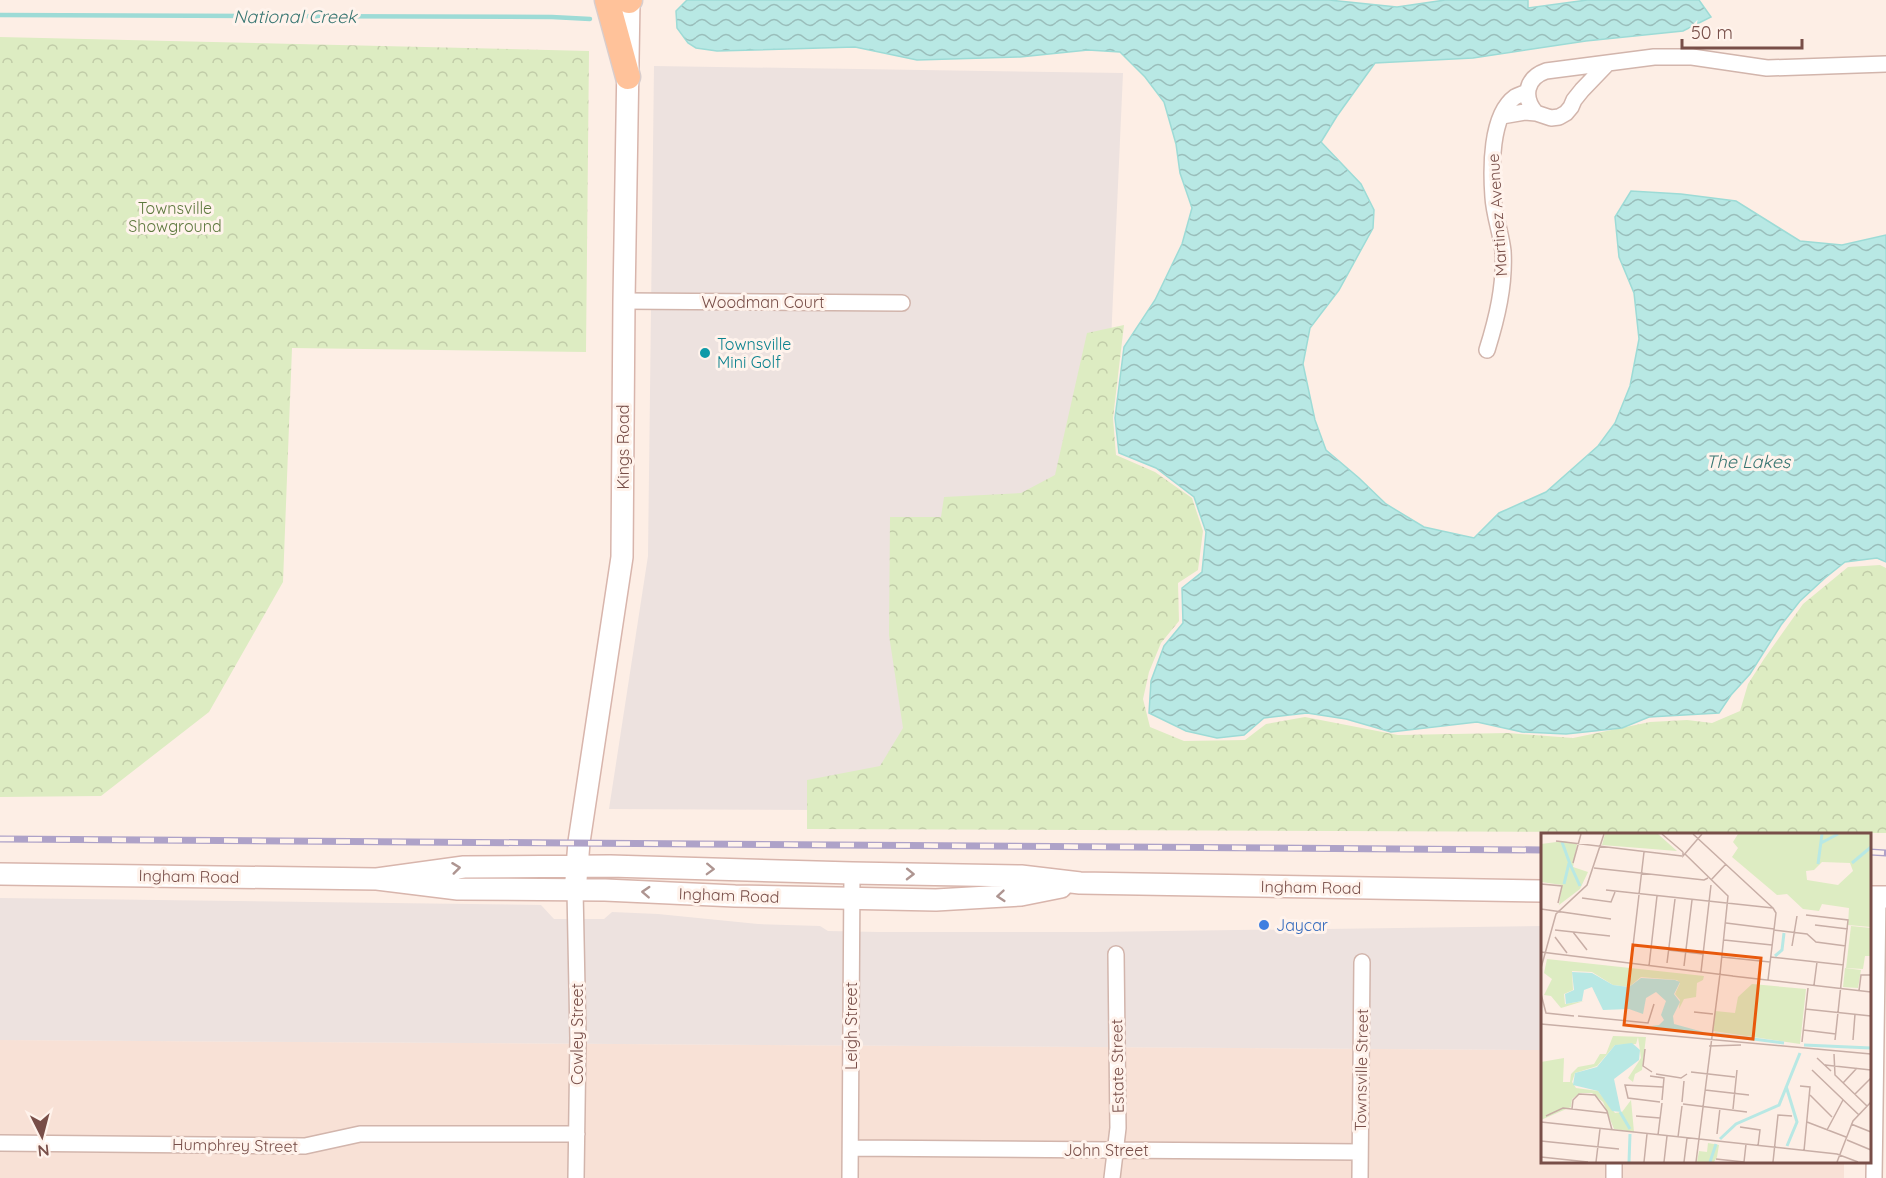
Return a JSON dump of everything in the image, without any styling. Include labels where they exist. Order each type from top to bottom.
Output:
[{"type":"main road","name":"Kings Road","points":[[575,890],[622,557],[628,77],[628,34],[624,0]]},
{"type":"main road","points":[[624,0],[628,77]]},
{"type":"main road","name":"Ingham Road","points":[[377,879],[464,867],[577,866],[1021,876],[1080,884],[1541,891]]},
{"type":"main road","name":"Ingham Road","points":[[0,874],[377,879],[458,889],[852,898],[969,899],[1021,895],[1080,884]]},
{"type":"street","name":"Martinez Avenue","points":[[1487,350],[1497,318],[1502,287],[1503,250],[1493,197],[1492,150],[1496,128],[1507,105],[1515,97],[1527,92],[1529,84],[1539,73],[1664,57],[1692,57],[1767,68],[1886,64]]},
{"type":"street","points":[[1574,100],[1607,64]]},
{"type":"street","points":[[1502,116],[1525,112],[1536,113],[1543,117],[1559,117],[1566,113],[1574,100],[1575,92],[1568,77],[1554,70]]},
{"type":"street","points":[[1527,92],[1528,100],[1536,113]]},
{"type":"street","name":"Woodman Court","points":[[624,301],[902,303]]},
{"type":"street","name":"Leigh Street","points":[[850,1178],[852,873]]},
{"type":"street","name":"Cowley Street","points":[[575,890],[578,1038],[576,1178]]},
{"type":"street","points":[[1874,1178],[1878,897]]},
{"type":"street","name":"Estate Street","points":[[1112,1178],[1118,1128],[1116,954]]},
{"type":"street","name":"Townsville Street","points":[[1360,1178],[1362,962]]},
{"type":"street","name":"Humphrey Street","points":[[0,1143],[305,1146],[360,1134],[577,1134]]},
{"type":"street","name":"John Street","points":[[851,1148],[1360,1152]]},
{"type":"shaded area","points":[[654,66],[1123,73],[1090,811],[609,809],[648,556]]},
{"type":"shaded area","points":[[0,898],[541,905],[554,919],[604,919],[612,912],[758,924],[820,926],[828,931],[879,932],[1095,932],[1541,926],[1541,1050],[0,1040]]},
{"type":"shaded area","points":[[0,1040],[1541,1050],[1541,1163],[1844,1163],[1844,1178],[0,1178]]},
{"type":"green space","name":"Townsville Showground","points":[[0,37],[589,51],[586,352],[292,348],[283,582],[209,712],[101,796],[0,797]]},
{"type":"green space","points":[[1124,325],[1113,418],[1116,455],[1155,472],[1192,498],[1203,531],[1198,570],[1178,583],[1179,621],[1161,643],[1149,672],[1143,699],[1150,727],[1184,741],[1245,740],[1266,724],[1305,717],[1398,735],[1508,733],[1573,738],[1650,722],[1687,720],[1712,723],[1740,711],[1748,684],[1803,604],[1848,567],[1880,565],[1886,568],[1886,833],[807,829],[807,780],[880,766],[903,728],[889,635],[890,517],[941,517],[944,497],[1021,493],[1055,475],[1087,333]]},
{"type":"water","name":"The Lakes","points":[[687,0],[1329,0],[1397,7],[1445,0],[1528,0],[1528,8],[1587,0],[1699,0],[1711,17],[1683,31],[1586,41],[1473,58],[1375,63],[1321,142],[1361,184],[1374,210],[1373,228],[1339,290],[1310,328],[1303,364],[1315,420],[1326,450],[1386,504],[1424,527],[1474,538],[1499,513],[1546,492],[1598,446],[1615,423],[1630,386],[1639,339],[1634,293],[1619,257],[1615,217],[1631,191],[1736,201],[1800,241],[1842,245],[1886,235],[1886,562],[1877,558],[1845,562],[1825,578],[1800,601],[1781,625],[1750,674],[1731,695],[1719,713],[1649,717],[1622,728],[1566,734],[1522,732],[1477,722],[1391,732],[1346,719],[1307,713],[1264,718],[1244,735],[1217,738],[1186,731],[1149,713],[1151,681],[1164,646],[1183,623],[1182,588],[1202,572],[1206,532],[1194,497],[1156,468],[1119,453],[1115,418],[1124,347],[1155,300],[1182,244],[1192,208],[1180,173],[1176,144],[1164,102],[1145,77],[1120,52],[1088,50],[1020,57],[917,60],[855,47],[717,51],[696,48],[688,43],[677,28],[676,11]]},
{"type":"waterway","name":"National Creek","points":[[0,15],[590,19]]},
{"type":"railway","points":[[0,839],[1541,850]]},
{"type":"railway","points":[[1871,852],[1886,853]]},
{"type":"place","name":"Townsville Mini Golf","points":[[705,353]]},
{"type":"place","name":"Jaycar","points":[[1264,925]]}]
